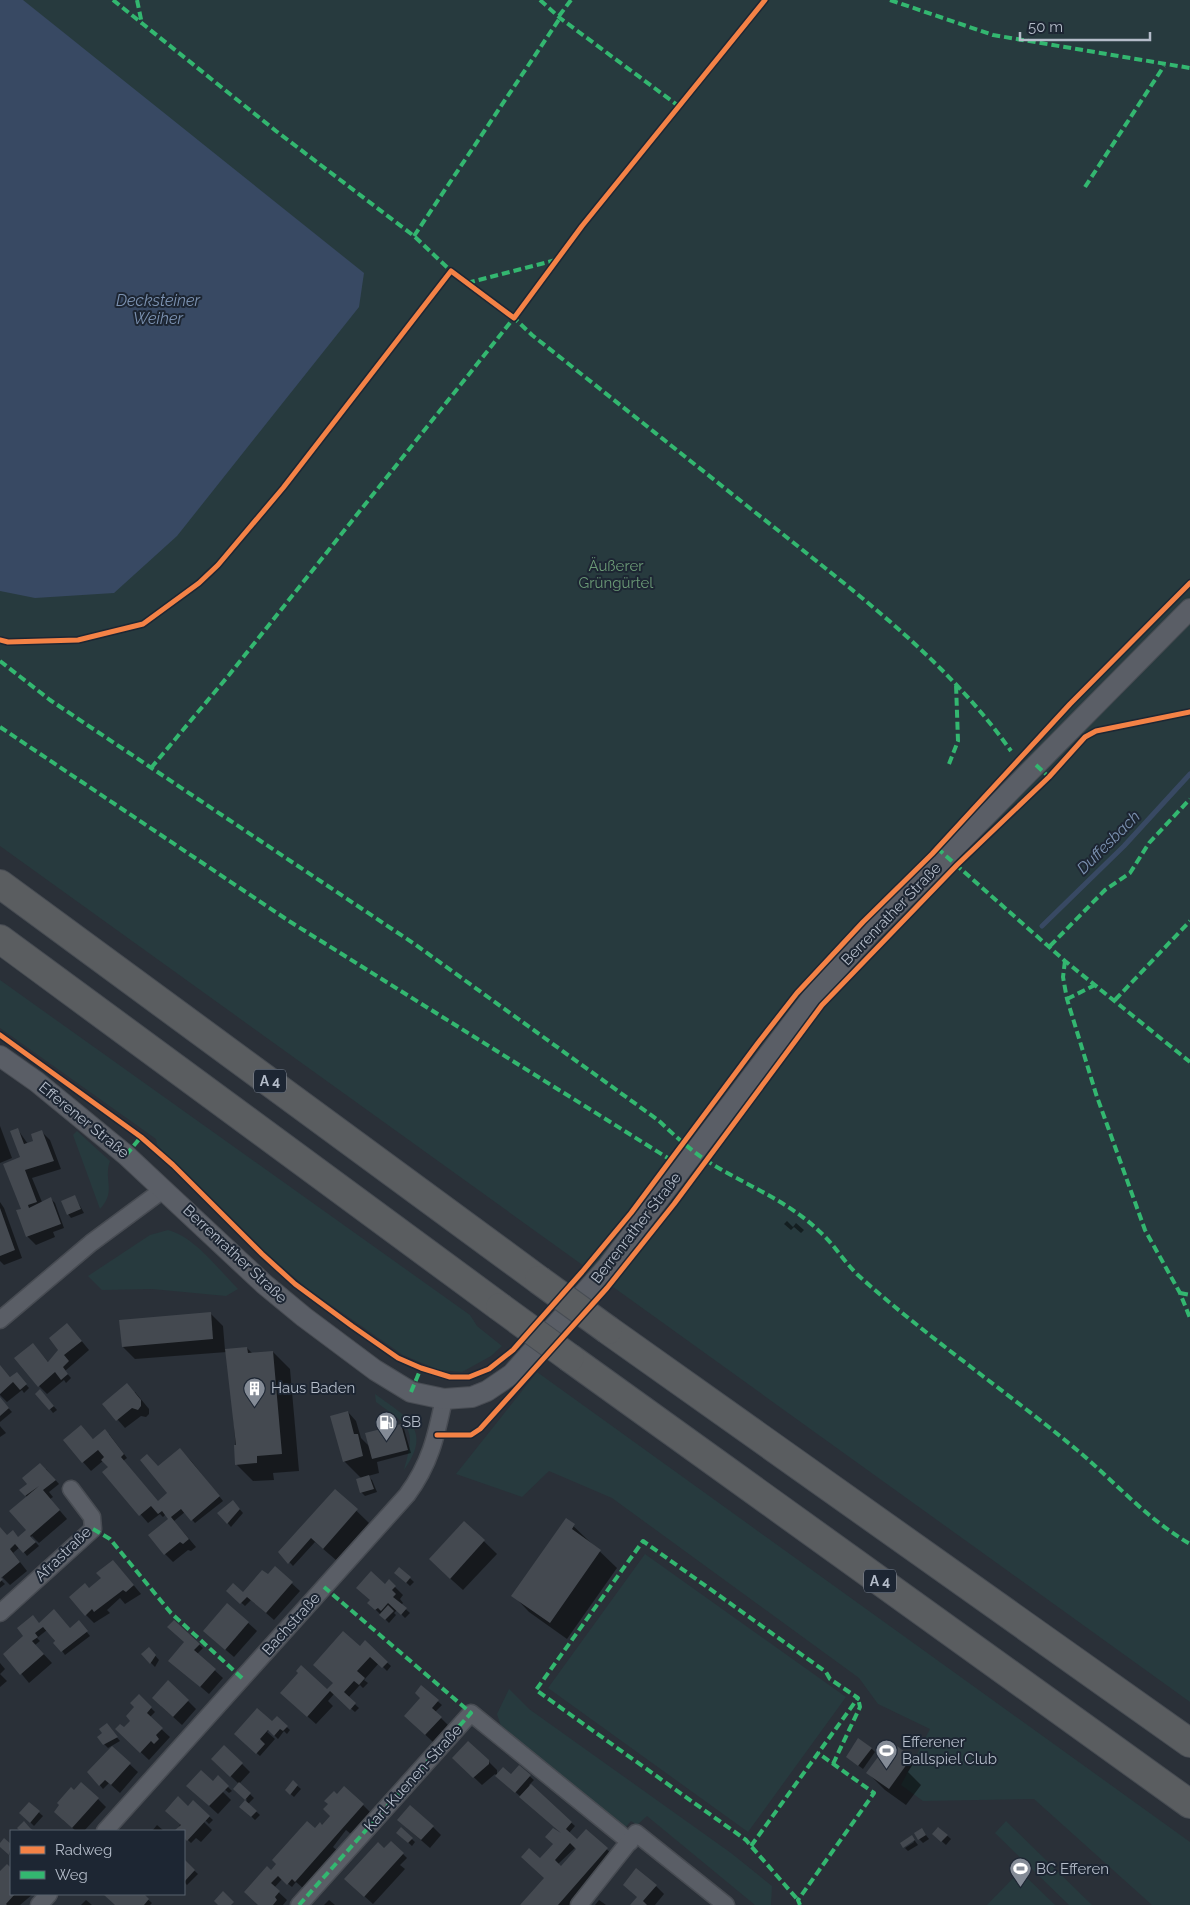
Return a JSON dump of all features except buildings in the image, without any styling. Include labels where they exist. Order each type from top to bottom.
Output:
[{"type":"highway","name":"A 4","points":[[0,884],[608,1330],[1190,1743]]},
{"type":"highway","name":"A 4","points":[[0,939],[570,1358],[1190,1804]]},
{"type":"street","name":"Berrenrather Straße","points":[[164,1189],[264,1284],[338,1344],[400,1387],[411,1392],[444,1399],[472,1397],[487,1391],[512,1374],[608,1266],[813,996],[871,932],[1190,609]]},
{"type":"street","name":"Efferener Straße","points":[[0,1056],[37,1082],[126,1154],[164,1189]]},
{"type":"street","points":[[0,1320],[91,1243],[164,1189]]},
{"type":"street","name":"Bachstraße","points":[[106,1830],[407,1495],[420,1478],[430,1456],[444,1399]]},
{"type":"street","name":"Afrastraße","points":[[0,1613],[93,1529],[92,1517],[71,1488]]},
{"type":"street","name":"Karl-Kuenen-Straße","points":[[299,1905],[471,1713],[633,1837]]},
{"type":"street","points":[[579,1905],[633,1837],[726,1905]]},
{"type":"street","points":[[39,1905],[48,1895]]},
{"type":"green space","name":"Äußerer Grüngürtel","points":[[0,0],[1190,0],[1190,1702],[0,846]]},
{"type":"green space","points":[[0,980],[470,1315],[477,1326],[502,1346],[491,1356],[462,1372],[439,1370],[403,1355],[308,1289],[268,1255],[157,1145],[156,1139],[0,1028]]},
{"type":"green space","points":[[77,1131],[110,1161],[108,1168],[108,1197],[100,1209],[73,1135]]},
{"type":"green space","points":[[168,1230],[178,1234],[197,1247],[238,1289],[226,1296],[152,1289],[102,1290],[88,1276],[150,1235]]},
{"type":"green space","points":[[537,1372],[1190,1842],[1190,1905],[1152,1905],[1034,1799],[923,1801],[901,1785],[930,1729],[878,1704],[859,1678],[612,1498],[549,1471],[522,1497],[456,1474]]},
{"type":"green space","points":[[375,1394],[405,1417],[412,1425],[416,1434],[413,1456],[404,1470],[410,1445],[408,1429],[397,1417],[376,1402]]},
{"type":"green space","points":[[645,1554],[846,1697],[748,1832],[548,1688]]},
{"type":"green space","points":[[509,1689],[529,1709],[731,1853],[772,1886],[771,1905],[755,1905],[647,1816],[637,1825],[631,1821],[625,1828],[501,1726],[497,1714]]},
{"type":"green space","points":[[1006,1821],[1092,1905],[1069,1905],[995,1833]]},
{"type":"green space","name":"BC Efferen","points":[[1020,1871],[1055,1905],[987,1905]]},
{"type":"water","name":"Decksteiner Weiher","points":[[0,0],[23,0],[364,273],[359,307],[177,536],[114,593],[35,598],[0,591]]},
{"type":"waterway","name":"Duffesbach","points":[[1042,926],[1124,846],[1190,774]]},
{"type":"marked path","points":[[113,0],[276,131],[414,236],[453,273]]},
{"type":"marked path","points":[[137,0],[142,24]]},
{"type":"marked path","points":[[540,0],[560,18],[680,107]]},
{"type":"marked path","points":[[559,16],[571,0]]},
{"type":"marked path","points":[[890,0],[993,35],[1190,68]]},
{"type":"marked path","points":[[414,236],[560,18]]},
{"type":"marked path","points":[[1085,187],[1164,66]]},
{"type":"marked path","points":[[467,283],[556,260]]},
{"type":"marked path","points":[[151,768],[229,675],[517,314]]},
{"type":"marked path","points":[[512,316],[532,335],[839,579],[901,632],[959,688],[1011,751]]},
{"type":"marked path","points":[[0,661],[50,700],[416,945],[658,1120],[686,1146],[704,1159],[778,1201],[806,1220],[824,1236],[859,1276],[885,1299],[1077,1450],[1132,1500],[1174,1534],[1190,1544]]},
{"type":"marked path","points":[[949,764],[958,741],[956,684]]},
{"type":"marked path","points":[[0,727],[289,921],[671,1160]]},
{"type":"marked path","points":[[1036,765],[1049,777]]},
{"type":"marked path","points":[[1050,946],[1105,890],[1130,873],[1149,843],[1190,799]]},
{"type":"marked path","points":[[937,848],[1065,961],[1190,1062]]},
{"type":"marked path","points":[[1115,1000],[1190,921]]},
{"type":"marked path","points":[[1065,961],[1063,977],[1067,999],[1096,1094],[1145,1230],[1180,1293],[1190,1318]]},
{"type":"marked path","points":[[1067,999],[1095,985]]},
{"type":"marked path","points":[[126,1155],[141,1137]]},
{"type":"marked path","points":[[1180,1293],[1190,1295]]},
{"type":"marked path","points":[[411,1392],[421,1368]]},
{"type":"marked path","points":[[93,1529],[110,1539],[171,1613],[242,1678]]},
{"type":"marked path","points":[[751,1846],[858,1698],[830,1679],[826,1672],[643,1541],[536,1690],[746,1840],[751,1846],[798,1900]]},
{"type":"marked path","points":[[299,1905],[471,1713],[324,1587]]},
{"type":"marked path","points":[[833,1764],[860,1707],[858,1698]]},
{"type":"marked path","points":[[800,1905],[798,1900],[874,1793],[818,1753]]},
{"type":"cycle path","points":[[0,640],[8,642],[78,640],[143,624],[199,583],[218,565],[283,488],[451,271],[514,318],[582,226],[765,0]]},
{"type":"cycle path","points":[[0,1035],[141,1137],[173,1165],[262,1254],[295,1284],[352,1326],[398,1358],[450,1377],[469,1377],[489,1369],[513,1350],[582,1272],[631,1213],[797,993],[863,922],[932,854],[1070,704],[1190,583]]},
{"type":"cycle path","points":[[437,1435],[471,1435],[480,1429],[607,1288],[674,1204],[822,1005],[957,865],[1049,777],[1085,737],[1096,731],[1190,712]]},
{"type":"place","name":"Haus Baden","points":[[255,1407]]},
{"type":"place","name":"SB","points":[[386,1441]]},
{"type":"place","name":"Efferener Ballspiel Club","points":[[886,1770]]},
{"type":"place","name":"BC Efferen","points":[[1020,1888]]}]
